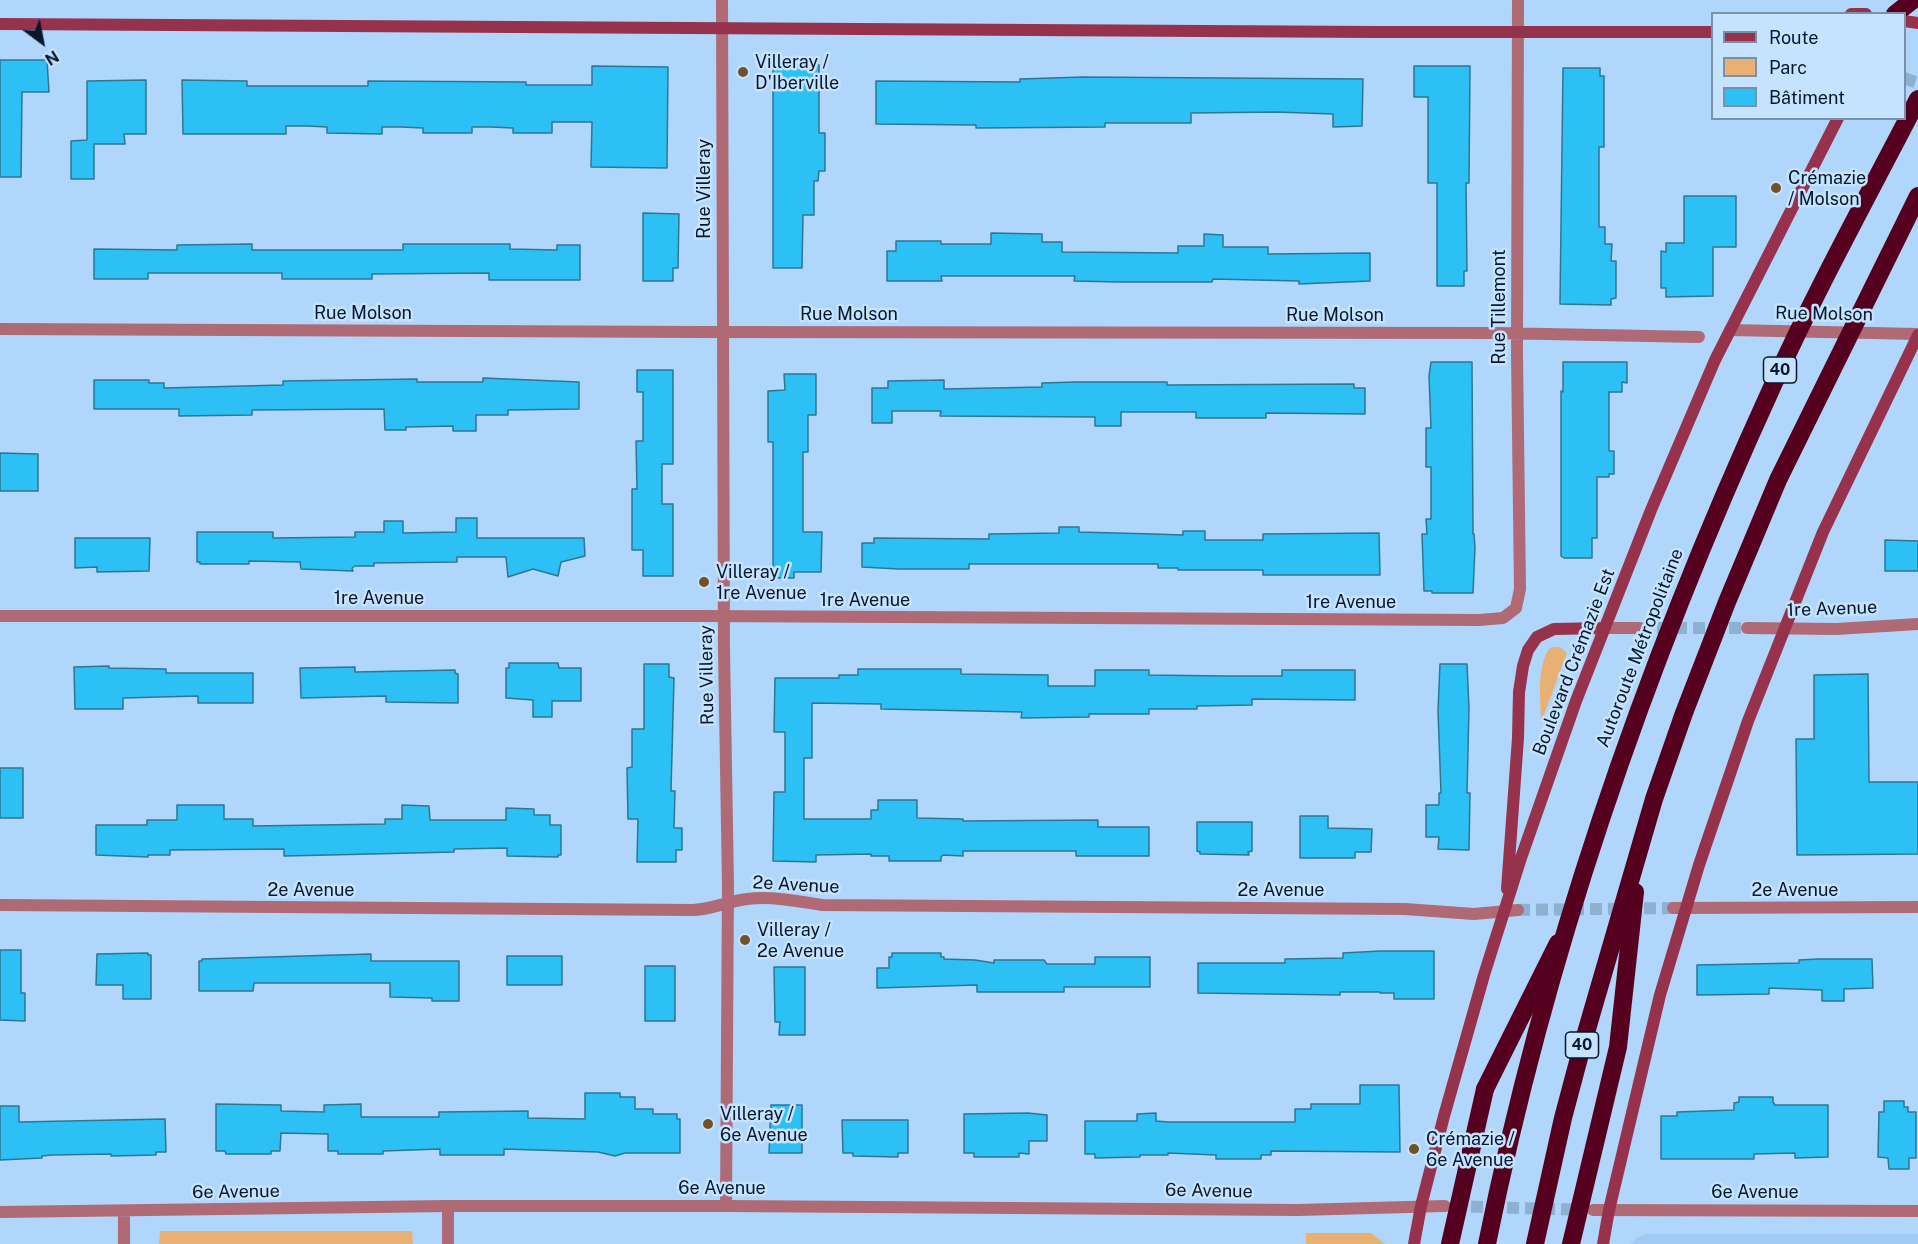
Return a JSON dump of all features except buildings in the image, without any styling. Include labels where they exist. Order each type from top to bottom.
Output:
[{"type":"highway","points":[[1896,12],[1913,0]]},
{"type":"highway","name":"Autoroute Métropolitaine","points":[[1487,1244],[1516,1115],[1569,920],[1635,716],[1698,556],[1774,381],[1918,99]]},
{"type":"highway","name":"40","points":[[1535,1244],[1568,1097],[1639,848],[1684,713],[1752,541],[1801,432],[1918,196]]},
{"type":"highway","points":[[1571,1244],[1618,1047],[1639,848]]},
{"type":"highway","points":[[1450,1244],[1485,1089],[1569,920]]},
{"type":"main road","points":[[0,24],[1711,32]]},
{"type":"main road","name":"Boulevard Crémazie Est","points":[[1414,1244],[1421,1206],[1465,1041],[1504,911],[1576,701],[1651,510],[1730,330],[1837,120]]},
{"type":"main road","points":[[1603,1244],[1608,1210],[1644,1058],[1686,908],[1744,732],[1833,511],[1918,335]]},
{"type":"main road","points":[[1504,911],[1518,738],[1519,692],[1525,658],[1537,637],[1554,628],[1605,628]]},
{"type":"street","name":"Rue Villeray","points":[[722,0],[728,903],[726,1206]]},
{"type":"street","name":"Rue Tillemont","points":[[1512,613],[1518,602],[1520,589],[1517,333],[1518,0]]},
{"type":"street","name":"Rue Molson","points":[[0,329],[1517,333],[1698,337]]},
{"type":"street","name":"Rue Molson","points":[[1730,330],[1918,335]]},
{"type":"street","name":"1re Avenue","points":[[0,616],[1479,620],[1503,618],[1512,613]]},
{"type":"street","name":"1re Avenue","points":[[1747,628],[1784,629],[1918,624]]},
{"type":"street","points":[[1605,628],[1640,628]]},
{"type":"street","name":"2e Avenue","points":[[0,905],[703,910],[746,899],[769,898],[822,905],[1405,909],[1464,914],[1518,910]]},
{"type":"street","name":"2e Avenue","points":[[1673,908],[1918,908]]},
{"type":"street","points":[[448,1206],[448,1244]]},
{"type":"street","name":"6e Avenue","points":[[0,1212],[448,1206],[1286,1210],[1445,1206]]},
{"type":"street","name":"6e Avenue","points":[[1593,1210],[1918,1211]]},
{"type":"street","points":[[124,1212],[124,1244]]},
{"type":"shaded area","points":[[1646,1234],[1918,1234],[1918,1244],[1631,1244],[1638,1237]]},
{"type":"green space","points":[[1560,647],[1567,653],[1541,723],[1542,666],[1549,649]]},
{"type":"green space","points":[[160,1231],[412,1231],[413,1244],[159,1244]]},
{"type":"green space","points":[[1306,1233],[1371,1233],[1385,1244],[1306,1244]]},
{"type":"tunnel","points":[[1906,79],[1918,83]]},
{"type":"tunnel","points":[[1639,628],[1747,628]]},
{"type":"tunnel","points":[[1518,910],[1673,908]]},
{"type":"tunnel","points":[[1453,1206],[1586,1210]]},
{"type":"place","name":"Villeray / D'Iberville","points":[[743,72]]},
{"type":"place","name":"Crémazie / Molson","points":[[1776,188]]},
{"type":"place","name":"Villeray / 1re Avenue","points":[[704,582]]},
{"type":"place","name":"Villeray / 2e Avenue","points":[[745,940]]},
{"type":"place","name":"Villeray / 6e Avenue","points":[[708,1124]]},
{"type":"place","name":"Crémazie / 6e Avenue","points":[[1414,1149]]}]
